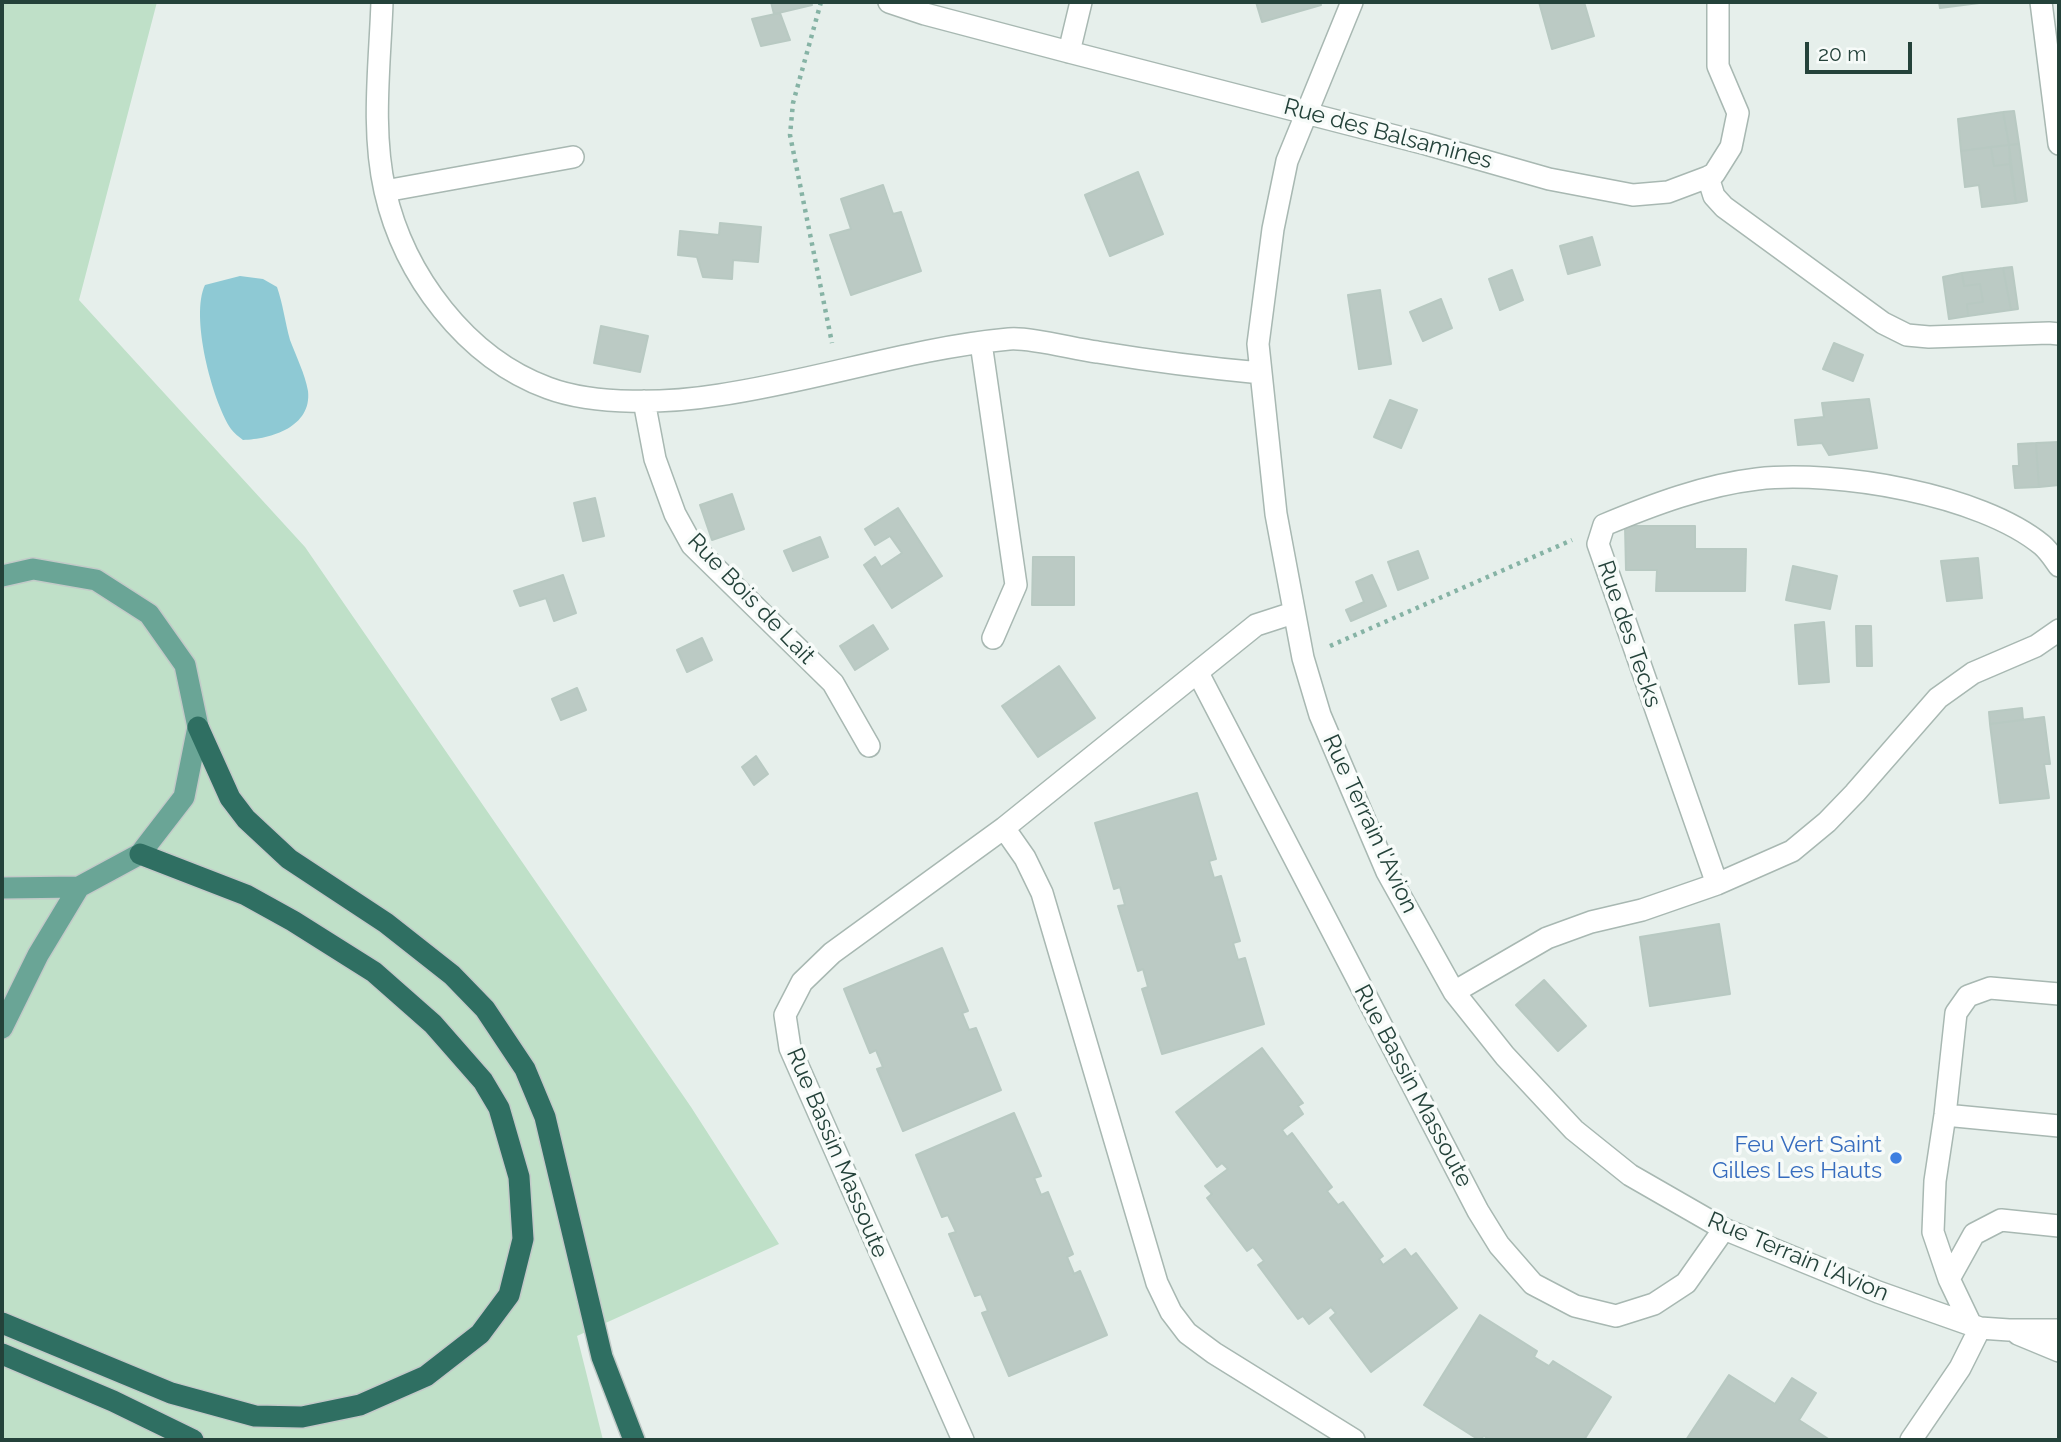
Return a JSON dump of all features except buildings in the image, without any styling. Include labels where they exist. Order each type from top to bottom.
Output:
[{"type":"highway","points":[[198,727],[230,798],[246,818],[289,859],[386,923],[452,975],[485,1009],[525,1069],[545,1116],[602,1357],[634,1440]]},
{"type":"highway","points":[[2,1323],[171,1393],[255,1416],[302,1417],[360,1405],[426,1376],[480,1334],[509,1295],[523,1239],[519,1177],[499,1108],[483,1080],[433,1024],[374,972],[293,920],[246,895],[141,854]]},
{"type":"highway","points":[[2,1354],[113,1401],[193,1440]]},
{"type":"main road","points":[[2,576],[33,569],[96,580],[149,614],[185,665],[198,727],[184,797],[141,854],[79,887],[2,888]]},
{"type":"main road","points":[[2,1028],[38,955],[79,887]]},
{"type":"street","points":[[382,2],[377,121],[385,191],[405,249],[433,297],[467,337],[506,369],[550,389],[599,398],[644,401],[718,396],[838,372],[937,348],[1013,338],[1174,365],[1261,373]]},
{"type":"street","name":"Rue des Balsamines","points":[[889,2],[1069,52],[1305,111],[1549,179],[1633,195],[1668,192],[1708,177]]},
{"type":"street","points":[[1069,52],[1081,2]]},
{"type":"street","name":"Rue Terrain l'Avion","points":[[1352,2],[1305,111],[1287,161],[1273,229],[1258,344],[1276,514],[1303,658],[1320,715],[1387,872],[1454,992],[1505,1056],[1574,1130],[1630,1175],[1724,1229],[1878,1292],[1976,1326],[2009,1330],[2059,1329]]},
{"type":"street","points":[[1718,2],[1718,66],[1738,113],[1731,147],[1714,174],[1708,177],[1714,196],[1724,207],[1883,323],[1907,334],[1929,337],[2059,334]]},
{"type":"street","points":[[2041,2],[2059,144]]},
{"type":"street","points":[[385,191],[573,157]]},
{"type":"street","points":[[981,343],[1016,585],[993,638]]},
{"type":"street","name":"Rue Bois de Lait","points":[[644,401],[655,459],[675,514],[692,545],[833,683],[869,746]]},
{"type":"street","points":[[1604,525],[1642,509],[1687,495],[1756,479],[1807,477],[1851,480],[1938,497],[1996,518],[2043,546],[2059,566]]},
{"type":"street","name":"Rue des Tecks","points":[[1604,525],[1598,544],[1717,884]]},
{"type":"street","name":"Rue Bassin Massoute","points":[[963,1440],[790,1048],[785,1015],[802,982],[832,953],[1004,828],[1256,625],[1293,613]]},
{"type":"street","points":[[1454,992],[1547,938],[1717,884],[1792,851],[1855,793],[1938,698],[1973,673],[2036,646],[2059,630]]},
{"type":"street","name":"Rue Bassin Massoute","points":[[1198,673],[1478,1211],[1499,1245],[1533,1284],[1575,1306],[1616,1316],[1654,1304],[1686,1283],[1724,1229]]},
{"type":"street","points":[[1004,828],[1025,859],[1042,893],[1157,1283],[1171,1312],[1187,1333],[1214,1353],[1354,1440]]},
{"type":"street","points":[[1911,1440],[1960,1368],[1976,1326],[1949,1279],[1933,1232],[1936,1181],[1956,1013],[1968,996],[1990,988],[2059,994]]},
{"type":"street","points":[[1945,1115],[2059,1126]]},
{"type":"street","points":[[1949,1279],[1974,1234],[2001,1220],[2059,1226]]},
{"type":"street","name":"Rue Terrain l'Avion","points":[[2009,1330],[2059,1351]]},
{"type":"path","points":[[821,2],[793,103],[790,135],[838,372]]},
{"type":"path","points":[[1303,658],[1604,525]]},
{"type":"green space","points":[[2,2],[157,2],[79,300],[305,547],[691,1107],[779,1244],[577,1336],[603,1440],[2,1440]]},
{"type":"water","points":[[240,276],[263,279],[277,287],[290,340],[308,391],[308,403],[303,414],[288,429],[266,437],[243,440],[231,429],[210,379],[200,316],[205,285]]},
{"type":"place","name":"Feu Vert Saint Gilles Les Hauts","points":[[1896,1158]]}]
